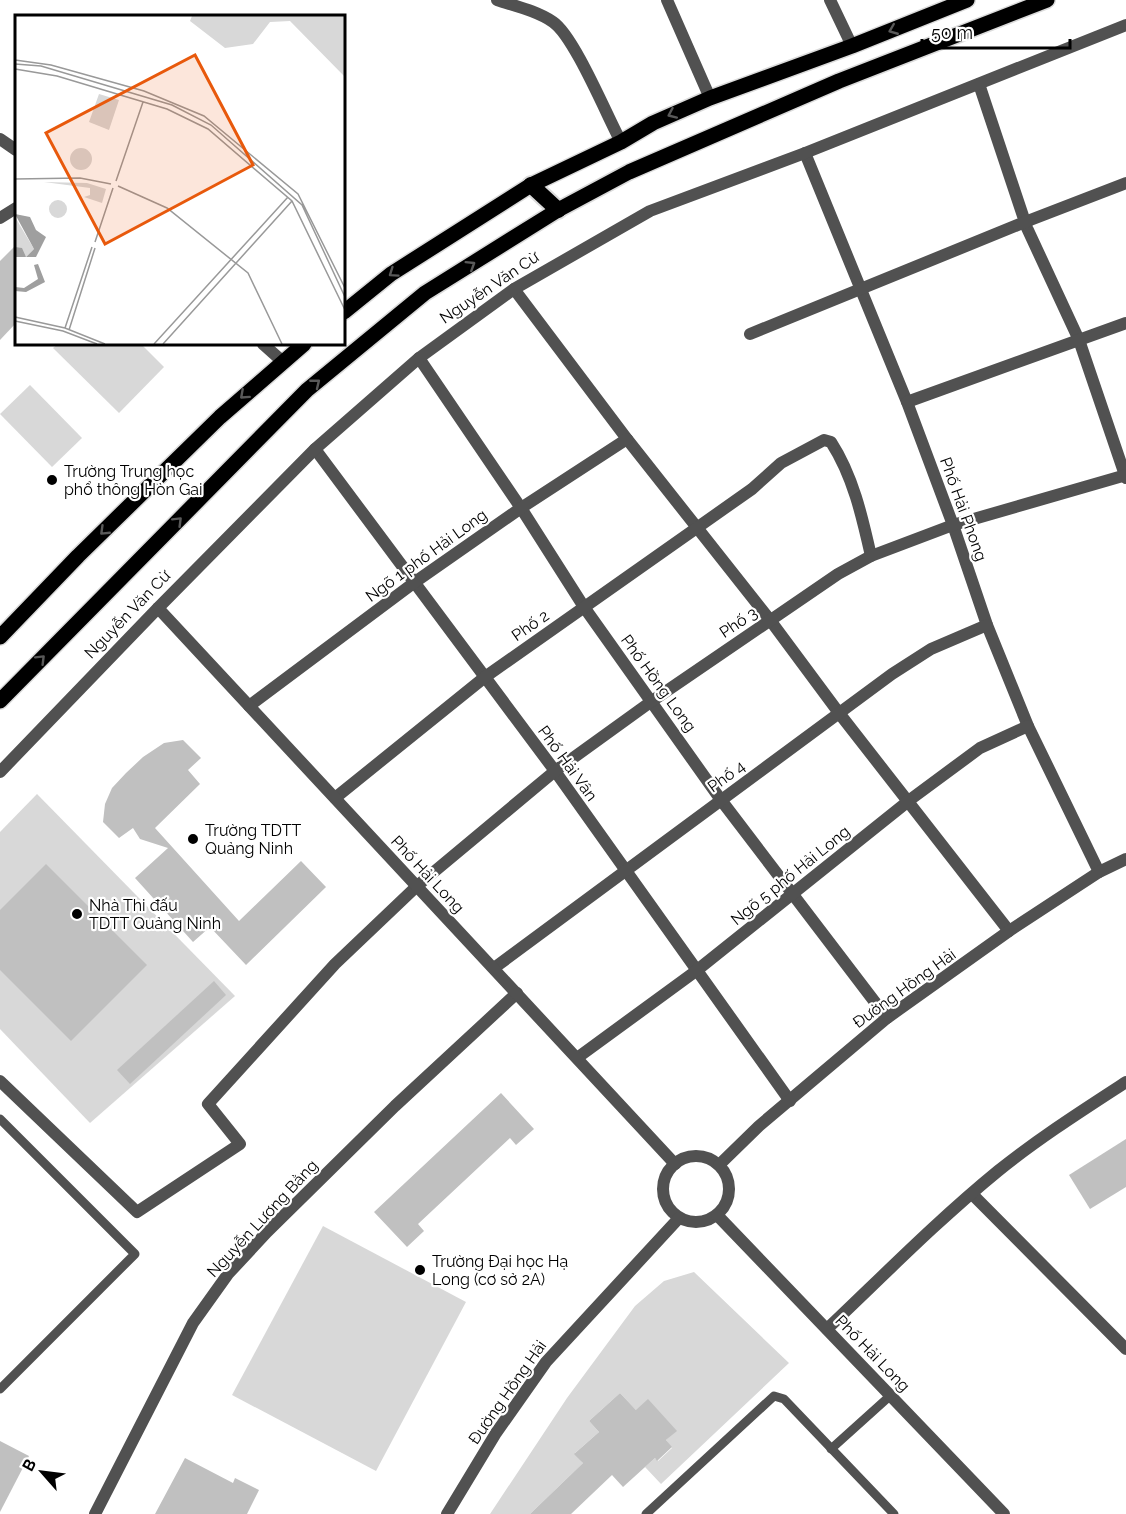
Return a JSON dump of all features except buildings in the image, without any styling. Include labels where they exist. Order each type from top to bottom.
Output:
[{"type":"highway","points":[[531,185],[558,210]]},
{"type":"main road","points":[[345,311],[391,274],[531,185],[621,142],[653,123],[710,98],[852,46],[967,0]]},
{"type":"main road","name":"Nguyễn Văn Cừ","points":[[0,701],[307,390],[425,293],[558,210],[629,172],[839,81],[1047,0]]},
{"type":"main road","points":[[0,637],[78,556],[211,425],[303,345]]},
{"type":"street","points":[[497,0],[554,22],[568,37],[621,142]]},
{"type":"street","points":[[667,0],[710,98]]},
{"type":"street","points":[[830,0],[852,46]]},
{"type":"street","name":"Nguyễn Văn Cừ","points":[[1,769],[315,449],[419,358],[514,289],[651,211],[805,153],[1126,26]]},
{"type":"street","points":[[979,84],[1025,222],[1078,340],[1126,476]]},
{"type":"street","points":[[0,139],[15,149]]},
{"type":"street","name":"Phố Hải Phong","points":[[805,153],[907,402],[987,625],[1028,726],[1099,872]]},
{"type":"street","points":[[750,334],[1126,183]]},
{"type":"street","points":[[0,218],[15,209]]},
{"type":"street","points":[[514,289],[627,439],[770,620],[839,713],[1009,931]]},
{"type":"street","points":[[907,402],[1126,323]]},
{"type":"street","points":[[264,345],[282,361]]},
{"type":"street","name":"Phố Hồng Long","points":[[419,358],[521,508],[584,607],[721,800],[886,1018]]},
{"type":"street","name":"Ngõ 1 phố Hải Long","points":[[249,706],[415,582],[521,508],[627,439]]},
{"type":"street","name":"Phố 2","points":[[335,798],[485,677],[752,489],[781,463],[824,440],[831,442],[839,454],[860,505],[871,556]]},
{"type":"street","name":"Phố Hải Vân","points":[[315,449],[555,771],[790,1101]]},
{"type":"street","name":"Phố 3","points":[[0,1081],[137,1212],[240,1144],[208,1104],[335,964],[417,886],[555,771],[770,620],[838,574],[871,556],[953,525],[1126,476]]},
{"type":"street","name":"Phố Hải Long","points":[[158,608],[675,1164]]},
{"type":"street","name":"Phố 4","points":[[494,969],[892,674],[931,649],[987,625]]},
{"type":"street","name":"Ngõ 5 phố Hải Long","points":[[577,1058],[696,971],[908,802],[980,748],[1028,726]]},
{"type":"street","name":"Đường Hồng Hải","points":[[719,1165],[759,1125],[886,1018],[1009,931],[1099,872],[1126,859]]},
{"type":"street","name":"Nguyễn Lương Bằng","points":[[95,1514],[193,1323],[228,1274],[267,1232],[395,1106],[516,993]]},
{"type":"street","points":[[827,1329],[928,1233],[999,1170],[1126,1082]]},
{"type":"street","points":[[689,1156],[705,1157],[719,1165],[729,1181],[728,1200],[717,1215],[705,1222],[691,1222],[679,1218],[665,1202],[664,1181],[675,1164],[689,1156]]},
{"type":"street","points":[[972,1194],[1126,1349]]},
{"type":"street","name":"Phố Hải Long","points":[[717,1215],[1004,1514]]},
{"type":"street","name":"Đường Hồng Hải","points":[[447,1514],[496,1433],[546,1362],[679,1218]]},
{"type":"lane","points":[[0,1119],[135,1254],[0,1389]]},
{"type":"lane","points":[[831,1449],[891,1395]]},
{"type":"lane","points":[[646,1514],[774,1396],[784,1399],[894,1514]]},
{"type":"shaded area","points":[[57,345],[142,345],[164,367],[119,413],[53,348]]},
{"type":"shaded area","points":[[30,385],[82,438],[52,467],[0,414]]},
{"type":"shaded area","name":"Nhà Thi đấu TDTT Quảng Ninh","points":[[37,794],[235,996],[90,1123],[0,1029],[0,832]]},
{"type":"shaded area","points":[[323,1226],[466,1302],[376,1471],[232,1395]]},
{"type":"shaded area","points":[[694,1272],[789,1363],[661,1484],[645,1467],[655,1458],[658,1461],[672,1448],[666,1440],[676,1431],[636,1410],[620,1393],[589,1421],[599,1432],[575,1453],[583,1463],[530,1514],[490,1514],[567,1398],[635,1306],[664,1281]]},
{"type":"place","name":"Trường Trung học phổ thông Hòn Gai","points":[[52,480]]},
{"type":"place","name":"Trường TDTT Quảng Ninh","points":[[193,839]]},
{"type":"place","name":"Nhà Thi đấu TDTT Quảng Ninh","points":[[77,914]]},
{"type":"place","name":"Trường Đại học Hạ Long (cơ sở 2A)","points":[[420,1270]]}]
